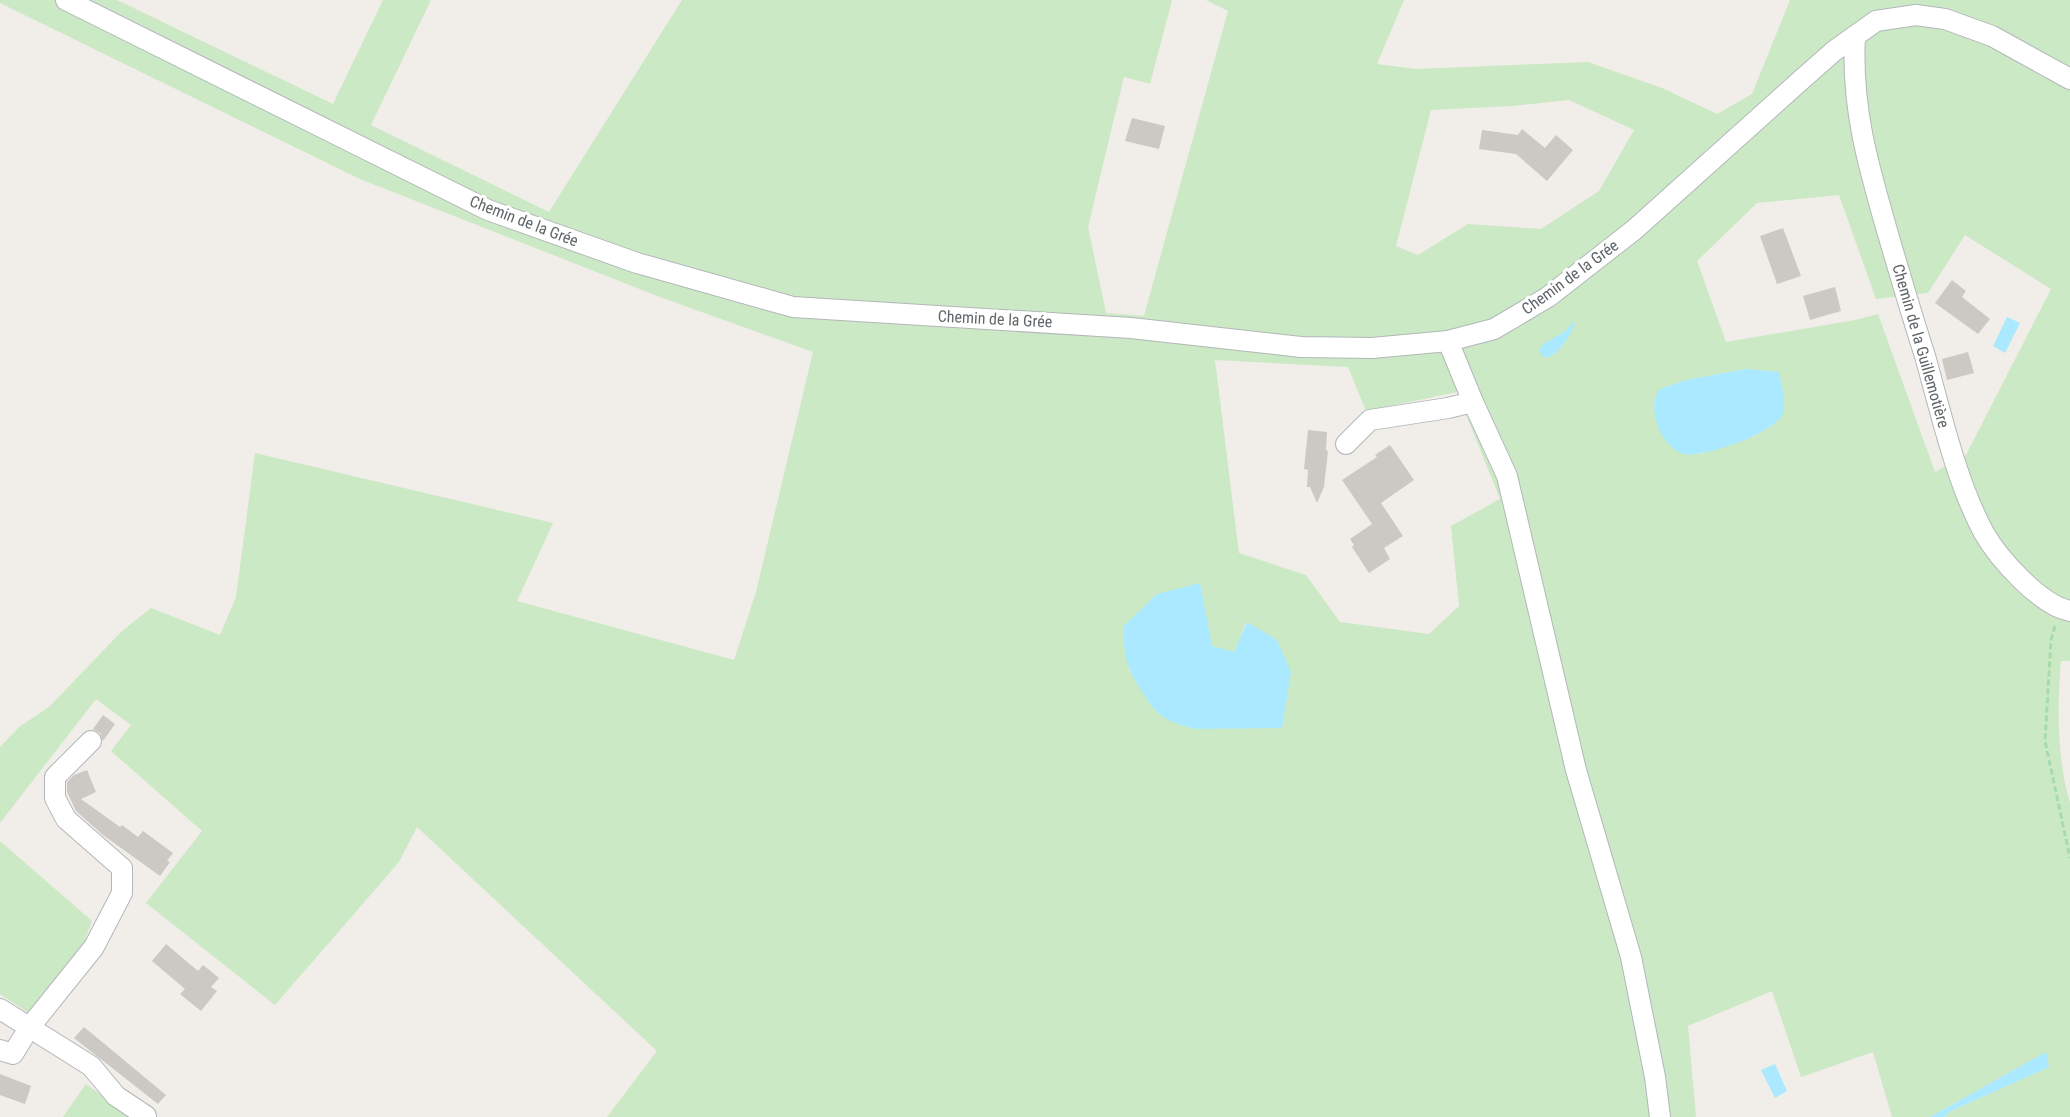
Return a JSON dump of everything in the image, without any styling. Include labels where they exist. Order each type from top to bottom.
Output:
[{"type":"street","name":"Chemin de la Grée","points":[[66,0],[488,210],[638,263],[793,307],[1131,328],[1301,347],[1372,348],[1448,341],[1494,329],[1548,297],[1634,230],[1834,51],[1876,21],[1916,15],[1945,19],[1992,36],[2070,79]]},
{"type":"street","name":"Chemin de la Guillemotière","points":[[1855,38],[1854,70],[1858,117],[1873,179],[1960,476],[1984,533],[1997,552],[2048,602],[2065,610]]},
{"type":"street","points":[[1448,341],[1507,476],[1576,770],[1631,957],[1655,1077],[1660,1117]]},
{"type":"street","points":[[1346,444],[1370,420],[1473,402]]},
{"type":"street","points":[[0,1050],[13,1054],[29,1028],[94,947],[122,893],[122,868],[66,819],[55,798],[55,777],[91,741]]},
{"type":"street","points":[[0,1009],[91,1066],[116,1096],[146,1116]]},
{"type":"path","points":[[2065,610],[2050,640],[2045,741],[2070,858]]},
{"type":"green space","points":[[0,0],[117,0],[333,104],[383,0],[431,0],[371,125],[549,212],[682,0],[1172,0],[1150,84],[1124,77],[1088,227],[1106,313],[1144,316],[1228,11],[1206,0],[1404,0],[1377,64],[1416,69],[1588,62],[1662,88],[1717,114],[1752,94],[1790,0],[2070,0],[2070,661],[2061,661],[2059,714],[2060,751],[2070,802],[2070,1117],[1944,1117],[1951,1111],[2049,1067],[2045,1053],[1930,1117],[1892,1117],[1873,1052],[1801,1077],[1772,991],[1688,1026],[1696,1117],[607,1117],[657,1051],[417,827],[399,862],[275,1005],[146,903],[202,831],[111,751],[131,725],[96,699],[0,823],[0,747],[19,727],[49,707],[122,631],[151,608],[220,635],[236,597],[255,453],[553,523],[517,601],[734,660],[756,592],[813,352],[660,297],[360,179],[0,3]],"holes":[[[1569,100],[1634,130],[1599,191],[1541,229],[1468,224],[1418,255],[1396,246],[1431,110],[1512,106]],[[1839,195],[1876,299],[1928,293],[1965,235],[2051,289],[1966,455],[1935,472],[1878,314],[1726,342],[1697,261],[1757,203]],[[1215,360],[1348,367],[1366,411],[1457,392],[1500,499],[1451,526],[1459,606],[1429,634],[1340,622],[1306,575],[1239,553]],[[1746,369],[1779,372],[1782,415],[1775,423],[1756,435],[1700,454],[1656,420],[1654,403],[1660,389],[1686,380]],[[1200,584],[1211,646],[1234,653],[1246,622],[1282,728],[1130,672],[1124,642],[1124,626]]]},
{"type":"green space","points":[[0,841],[92,921],[83,945],[30,1014],[0,994]]},
{"type":"green space","points":[[86,1084],[133,1117],[63,1117]]},
{"type":"water","points":[[2007,317],[2020,323],[2005,353],[1993,346]]},
{"type":"water","points":[[1574,322],[1564,344],[1546,358],[1542,356],[1539,350],[1543,344],[1564,332]]},
{"type":"water","points":[[1746,369],[1779,372],[1784,404],[1783,413],[1778,421],[1754,436],[1722,448],[1693,454],[1676,451],[1663,436],[1655,416],[1654,406],[1660,389],[1686,380]]},
{"type":"water","points":[[1200,583],[1212,646],[1234,652],[1247,622],[1277,640],[1291,672],[1282,728],[1196,729],[1180,725],[1158,713],[1138,684],[1127,661],[1124,626],[1157,594]]},
{"type":"water","points":[[2046,1052],[2049,1067],[1951,1111],[1944,1117],[1930,1117]]},
{"type":"water","points":[[1775,1064],[1787,1091],[1775,1098],[1761,1070]]},
{"type":"building","points":[[1132,118],[1165,126],[1159,149],[1125,141]]},
{"type":"building","points":[[1522,129],[1545,148],[1556,135],[1573,150],[1547,181],[1516,154],[1479,149],[1482,130],[1518,135]]},
{"type":"building","points":[[1783,228],[1801,276],[1777,284],[1760,236]]},
{"type":"building","points":[[1952,280],[1966,291],[1962,297],[1990,319],[1978,334],[1935,303]]},
{"type":"building","points":[[1835,287],[1841,311],[1810,320],[1803,296]]},
{"type":"building","points":[[1968,352],[1974,373],[1947,380],[1942,359]]},
{"type":"building","points":[[1308,430],[1327,432],[1326,450],[1328,451],[1324,487],[1317,503],[1310,487],[1307,487],[1308,470],[1304,469]]},
{"type":"building","points":[[1390,445],[1414,480],[1381,503],[1403,536],[1384,548],[1390,559],[1369,573],[1352,547],[1354,545],[1350,539],[1372,524],[1342,480],[1377,457],[1375,455]]},
{"type":"building","points":[[103,715],[115,724],[103,741],[100,733],[93,729]]},
{"type":"building","points":[[87,770],[96,792],[81,799],[120,827],[122,825],[138,837],[143,831],[173,853],[167,861],[170,862],[160,876],[103,835],[76,811],[67,792],[67,782],[74,775]]},
{"type":"building","points":[[166,944],[198,971],[203,965],[219,978],[211,987],[217,991],[201,1011],[180,994],[185,989],[152,961]]},
{"type":"building","points":[[84,1027],[166,1095],[158,1104],[74,1038]]},
{"type":"building","points":[[0,1074],[31,1086],[25,1104],[0,1095]]}]
